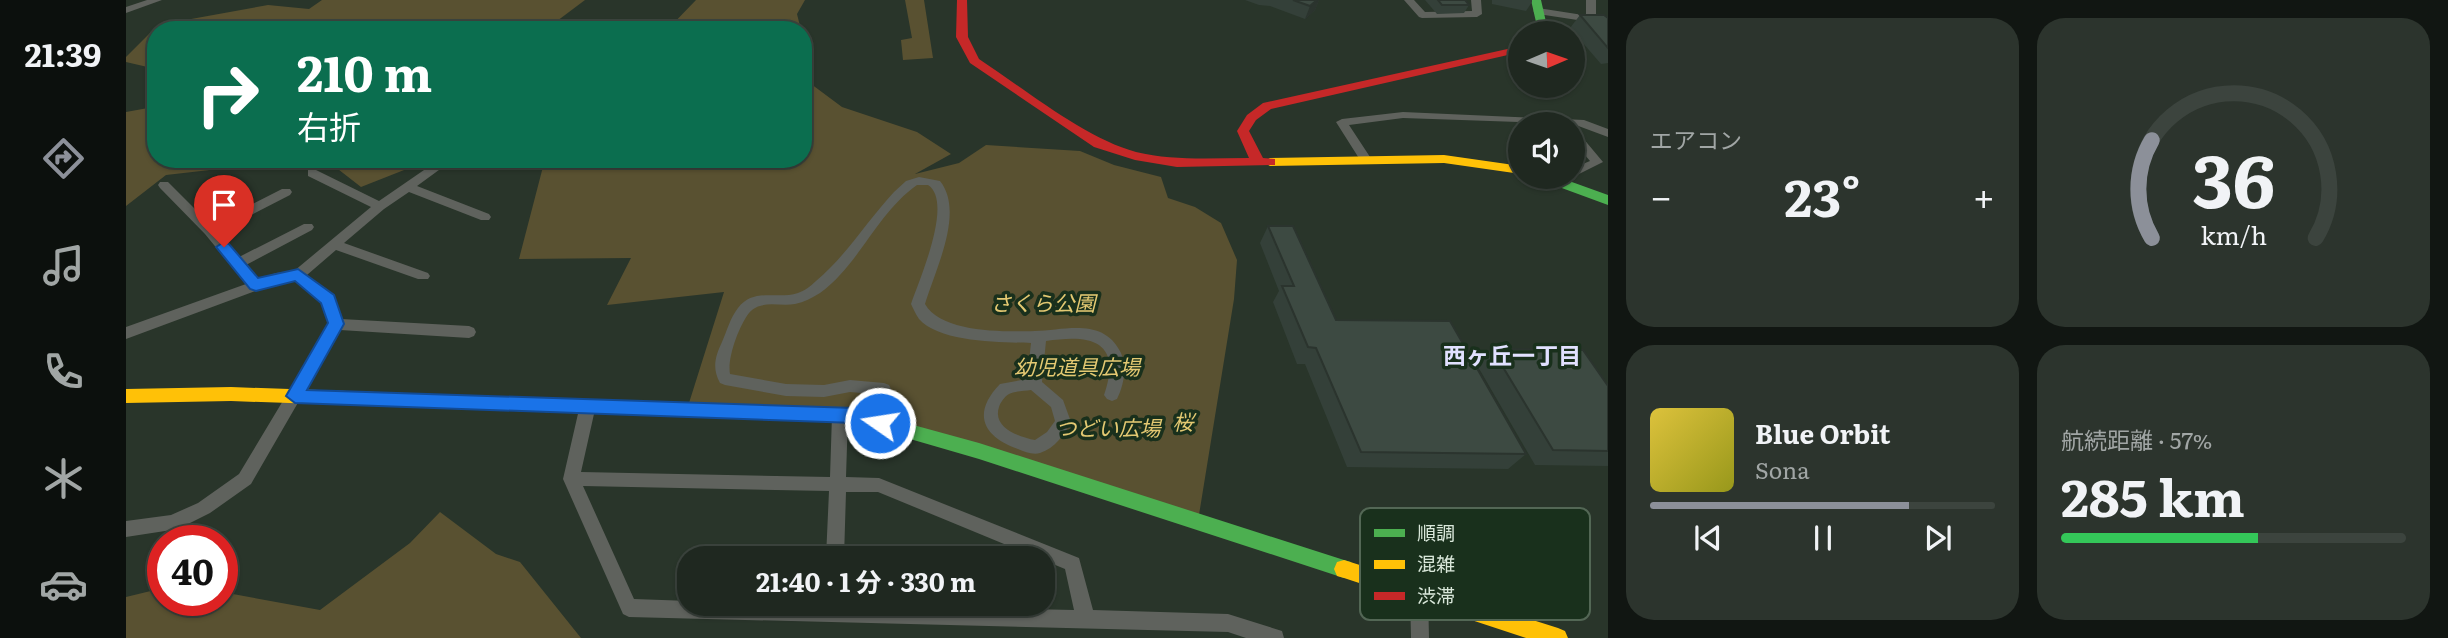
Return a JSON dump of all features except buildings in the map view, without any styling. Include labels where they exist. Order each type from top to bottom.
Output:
[{"type":"street","points":[[126,10],[157,0]]},
{"type":"street","points":[[962,0],[962,37],[974,61],[1099,144],[1135,156],[1177,163],[1444,159],[1508,168]]},
{"type":"street","points":[[1409,0],[1422,15],[1477,15],[1476,0]]},
{"type":"street","points":[[1537,6],[1584,18],[1591,15],[1591,0]]},
{"type":"street","points":[[1258,162],[1244,131],[1251,118],[1267,106],[1508,53]]},
{"type":"street","points":[[1366,160],[1342,122],[1403,115],[1508,120]]},
{"type":"street","points":[[1585,123],[1608,132]]},
{"type":"street","points":[[1585,146],[1602,164],[1585,169]]},
{"type":"street","points":[[126,333],[276,278],[298,275],[380,206],[435,168]]},
{"type":"street","points":[[312,173],[380,206]]},
{"type":"street","points":[[884,389],[850,386],[824,391],[786,390],[736,383],[725,379],[721,371],[722,360],[733,329],[748,306],[761,300],[794,299],[820,286],[850,257],[889,205],[915,181],[934,183],[944,192],[946,198],[941,233],[918,304],[925,319],[936,326],[953,330],[1039,337],[1087,333],[1109,345],[1120,368],[1112,395]]},
{"type":"street","points":[[164,185],[210,231],[256,285]]},
{"type":"street","points":[[407,187],[485,218]]},
{"type":"street","points":[[1582,189],[1608,200]]},
{"type":"street","points":[[210,231],[286,192]]},
{"type":"street","points":[[238,264],[308,227]]},
{"type":"street","points":[[336,245],[423,276]]},
{"type":"street","points":[[126,529],[172,523],[204,508],[245,479],[336,324],[328,300],[298,275]]},
{"type":"street","points":[[336,324],[469,332]]},
{"type":"street","points":[[1034,384],[1039,337]]},
{"type":"street","points":[[1034,384],[1059,404],[1063,422],[1053,437],[1037,447],[1004,438],[991,419],[992,405],[1005,388],[1034,384]]},
{"type":"street","points":[[126,396],[232,394],[855,416],[979,451],[1360,574]]},
{"type":"street","points":[[588,405],[571,479],[629,608],[677,608]]},
{"type":"street","points":[[835,546],[840,415]]},
{"type":"street","points":[[571,479],[879,485],[1073,564],[1086,621]]},
{"type":"street","points":[[989,616],[1086,621],[1228,623],[1275,638]]},
{"type":"street","points":[[1420,620],[1420,638]]},
{"type":"street","points":[[1502,620],[1558,638]]},
{"type":"green space","points":[[322,0],[585,0],[557,21],[180,21],[268,5],[309,9]]},
{"type":"green space","points":[[696,0],[805,0],[797,14],[799,21],[676,21]]},
{"type":"green space","points":[[905,0],[924,0],[933,58],[903,60],[901,40],[912,38]]},
{"type":"green space","points":[[147,36],[147,67],[126,62],[126,57]]},
{"type":"green space","name":"さくら公園","points":[[812,85],[842,107],[917,132],[951,154],[915,174],[959,163],[986,145],[1080,151],[1114,165],[1161,177],[1168,198],[1195,207],[1221,223],[1237,260],[1234,299],[1198,521],[898,427],[689,403],[724,292],[607,305],[631,258],[519,259],[543,168],[812,168]]},
{"type":"green space","points":[[147,108],[147,168],[228,168],[166,175],[126,206],[126,112]]},
{"type":"green space","points":[[337,168],[409,168],[361,187]]},
{"type":"green space","points":[[440,512],[496,554],[520,562],[581,638],[126,638],[126,597],[147,592],[147,616],[238,616],[238,595],[320,610],[410,543]]},
{"type":"traffic: fast","points":[[1536,0],[1541,21]]},
{"type":"traffic: fast","points":[[1578,189],[1608,200]]},
{"type":"traffic: fast","points":[[684,410],[855,416],[979,451],[1344,569]]},
{"type":"traffic: slow","points":[[1270,162],[1444,159],[1508,168]]},
{"type":"traffic: slow","points":[[126,396],[231,394],[684,410]]},
{"type":"traffic: slow","points":[[1344,569],[1360,574]]},
{"type":"traffic: slow","points":[[1502,620],[1558,638]]},
{"type":"traffic: jam","points":[[962,0],[962,37],[974,61],[1099,144],[1135,156],[1177,163],[1270,162]]},
{"type":"traffic: jam","points":[[1258,162],[1243,131],[1251,118],[1267,106],[1508,52]]},
{"type":"district","name":"西ヶ丘一丁目","points":[[1512,356]]},
{"type":"route","points":[[224,247],[256,285],[276,278],[298,275],[328,300],[336,324],[295,396],[855,416],[880,423]]},
{"type":"park label","name":"幼児道具広場","points":[[1077,368]]},
{"type":"park label","name":"桜","points":[[1183,423]]},
{"type":"park label","name":"つどい広場","points":[[1108,429]]}]
